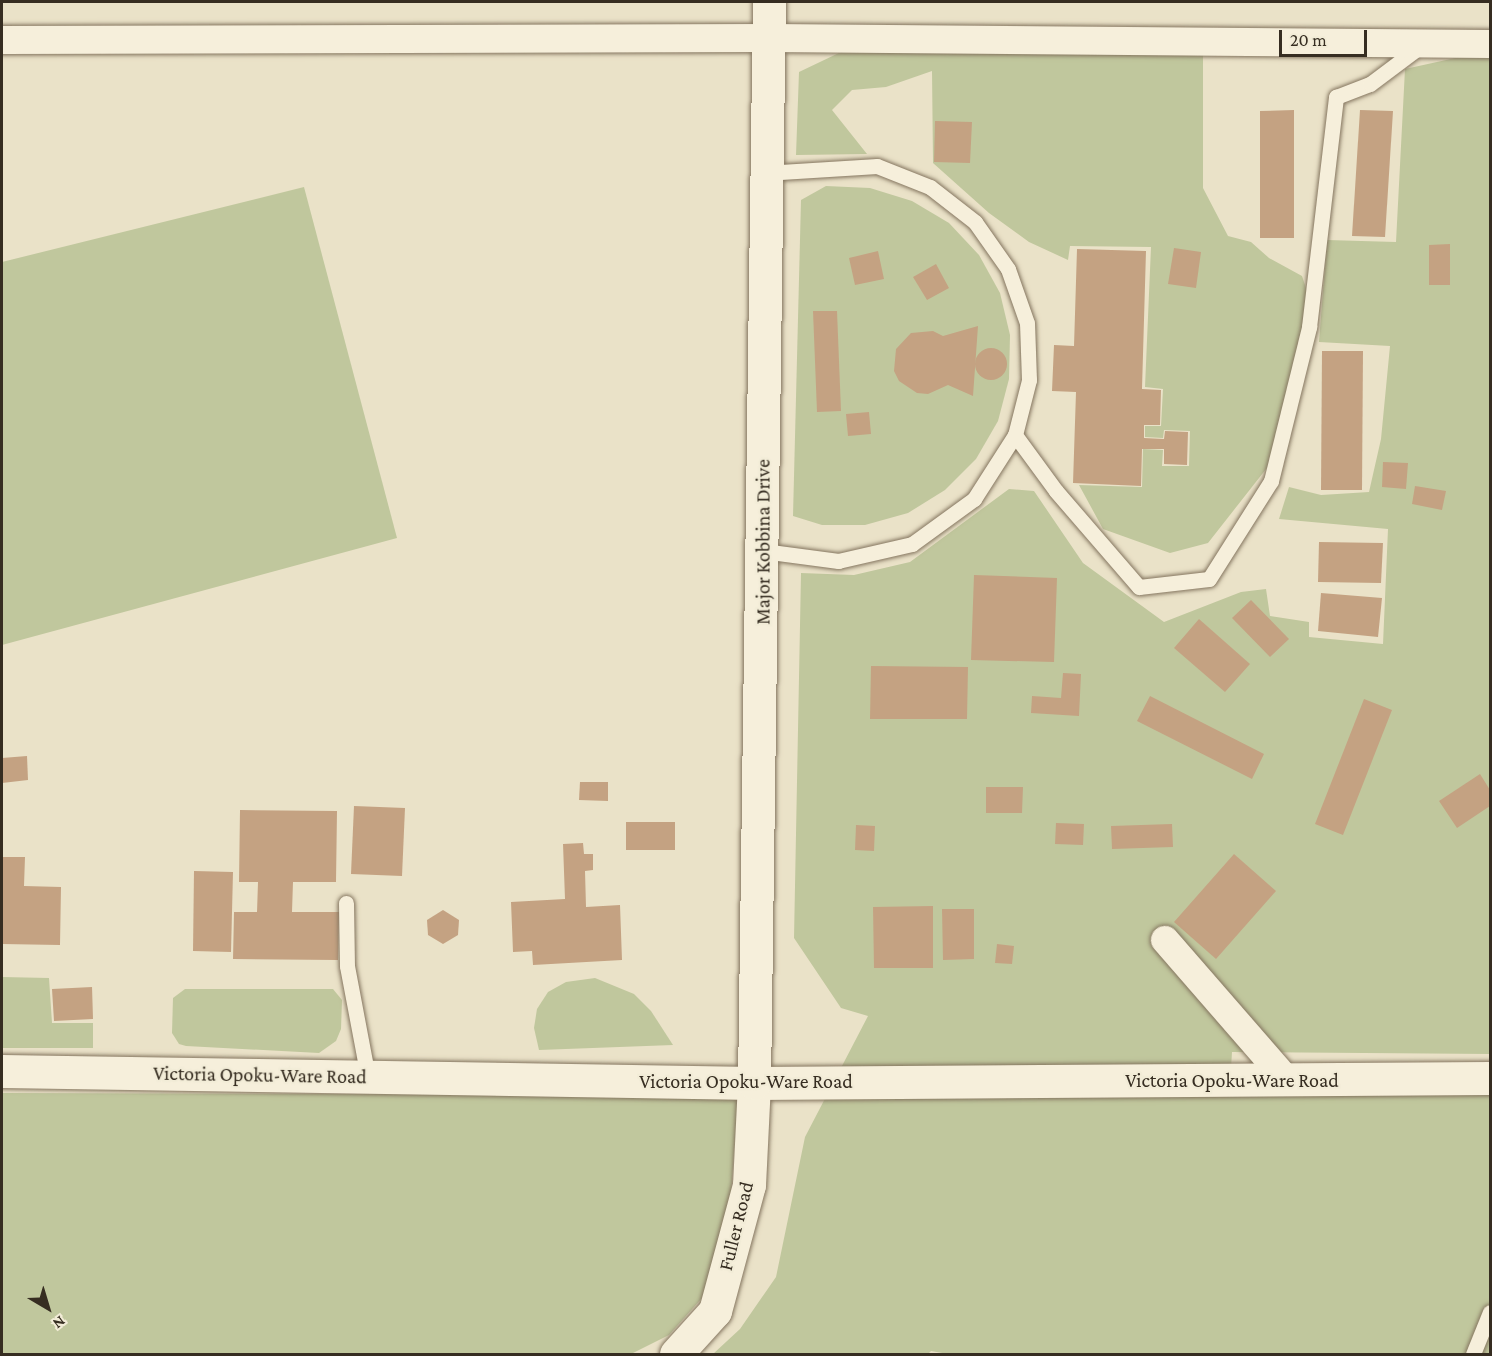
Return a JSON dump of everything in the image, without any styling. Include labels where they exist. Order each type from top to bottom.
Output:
[{"type":"main road","name":"Major Kobbina Drive","points":[[754,1083],[763,551],[764,173],[770,38],[769,2]]},
{"type":"main road","name":"Victoria Opoku-Ware Road","points":[[2,1071],[754,1083],[1491,1078]]},
{"type":"main road","name":"Fuller Road","points":[[676,1354],[715,1311],[749,1185],[754,1083]]},
{"type":"street","points":[[2,40],[770,38],[1491,44]]},
{"type":"street","points":[[1165,940],[1286,1079]]},
{"type":"lane","points":[[1015,435],[1056,491],[1139,587],[1209,579],[1271,481],[1309,327],[1336,97],[1370,84],[1425,43]]},
{"type":"lane","points":[[763,551],[838,561],[912,543],[974,499],[1015,435],[1029,380],[1027,323],[1008,269],[975,222],[930,187],[877,166],[764,173]]},
{"type":"lane","points":[[346,903],[347,966],[368,1077]]},
{"type":"lane","points":[[1473,1354],[1491,1312]]},
{"type":"green space","points":[[843,51],[1203,53],[1203,188],[1228,236],[1251,242],[1269,258],[1302,276],[1309,297],[1270,464],[1208,543],[1170,553],[1103,529],[1079,485],[1142,487],[1143,449],[1163,450],[1162,466],[1189,466],[1190,431],[1164,430],[1163,438],[1145,437],[1145,426],[1161,426],[1163,389],[1145,387],[1151,247],[1070,246],[1068,260],[1029,242],[989,213],[933,163],[932,71],[886,87],[852,90],[832,110],[867,154],[796,155],[799,72]]},
{"type":"green space","points":[[1478,53],[1490,53],[1490,1054],[1232,1052],[1230,1085],[1490,1085],[1490,1354],[948,1354],[931,1351],[928,1354],[713,1354],[740,1329],[776,1277],[805,1137],[868,1016],[841,1008],[794,938],[801,573],[854,575],[910,562],[1009,489],[1034,491],[1083,563],[1164,622],[1241,592],[1266,589],[1270,616],[1309,622],[1309,637],[1383,644],[1388,529],[1279,519],[1289,487],[1321,495],[1369,492],[1381,439],[1390,346],[1319,342],[1327,240],[1396,242],[1405,69]]},
{"type":"green space","points":[[826,186],[870,188],[912,201],[949,223],[979,255],[1000,293],[1010,335],[1009,379],[998,421],[976,459],[945,490],[908,513],[865,525],[822,525],[793,516],[801,200]]},
{"type":"green space","points":[[304,187],[397,538],[2,645],[2,262]]},
{"type":"green space","points":[[2,977],[49,978],[52,1023],[93,1023],[93,1048],[2,1048]]},
{"type":"green space","points":[[595,978],[634,994],[651,1011],[673,1045],[539,1050],[534,1028],[537,1009],[548,992],[566,982]]},
{"type":"green space","points":[[185,989],[333,989],[342,1000],[341,1029],[336,1041],[319,1053],[186,1046],[179,1044],[172,1033],[173,998]]},
{"type":"green space","points":[[2,1093],[738,1095],[729,1223],[702,1298],[669,1335],[631,1354],[2,1354]]},
{"type":"building","points":[[1294,110],[1294,238],[1260,238],[1260,111]]},
{"type":"building","points":[[1360,110],[1393,111],[1385,237],[1352,236]]},
{"type":"building","points":[[935,121],[972,122],[970,163],[934,162]]},
{"type":"building","points":[[1450,244],[1450,285],[1429,285],[1429,245]]},
{"type":"building","points":[[1174,248],[1201,252],[1196,288],[1168,284]]},
{"type":"building","points":[[1077,249],[1146,251],[1142,389],[1161,390],[1160,425],[1144,425],[1144,438],[1164,439],[1165,431],[1188,432],[1187,465],[1164,464],[1164,449],[1142,449],[1141,486],[1073,483],[1076,392],[1052,391],[1054,345],[1074,346]]},
{"type":"building","points":[[878,251],[884,279],[855,285],[849,258]]},
{"type":"building","points":[[936,264],[949,288],[927,300],[913,277]]},
{"type":"building","points":[[813,311],[837,311],[841,411],[817,412]]},
{"type":"building","points":[[978,326],[973,396],[948,385],[928,394],[917,393],[899,381],[894,371],[896,349],[911,333],[933,331],[943,336]]},
{"type":"building","points":[[991,348],[1002,353],[1007,364],[1002,375],[991,380],[980,375],[975,364],[980,353]]},
{"type":"building","points":[[1322,351],[1363,351],[1362,490],[1321,490]]},
{"type":"building","points":[[869,412],[871,434],[848,436],[846,414]]},
{"type":"building","points":[[1383,462],[1408,463],[1406,489],[1382,487]]},
{"type":"building","points":[[1415,486],[1446,491],[1442,510],[1412,504]]},
{"type":"building","points":[[1319,542],[1383,543],[1381,583],[1318,582]]},
{"type":"building","points":[[974,575],[1057,578],[1054,662],[971,660]]},
{"type":"building","points":[[1321,593],[1382,598],[1378,637],[1318,631]]},
{"type":"building","points":[[1251,600],[1289,639],[1270,657],[1232,618]]},
{"type":"building","points":[[1199,619],[1250,664],[1225,692],[1174,648]]},
{"type":"building","points":[[871,666],[968,667],[967,719],[870,719]]},
{"type":"building","points":[[1063,673],[1081,674],[1079,716],[1031,713],[1032,696],[1061,698]]},
{"type":"building","points":[[1150,696],[1264,754],[1252,779],[1137,721]]},
{"type":"building","points":[[1364,699],[1392,710],[1343,835],[1315,824]]},
{"type":"building","points":[[27,756],[28,780],[2,783],[2,758]]},
{"type":"building","points":[[1480,774],[1490,790],[1490,806],[1457,828],[1439,801]]},
{"type":"building","points":[[580,782],[608,782],[608,801],[579,800]]},
{"type":"building","points":[[986,787],[1023,787],[1022,813],[986,813]]},
{"type":"building","points":[[354,806],[405,808],[402,876],[351,874]]},
{"type":"building","points":[[240,810],[337,811],[336,882],[293,882],[292,912],[339,912],[338,960],[233,959],[234,912],[257,912],[258,882],[239,882]]},
{"type":"building","points":[[626,822],[675,822],[675,850],[626,850]]},
{"type":"building","points":[[1056,823],[1084,824],[1083,845],[1055,844]]},
{"type":"building","points":[[1172,824],[1173,847],[1112,849],[1111,826]]},
{"type":"building","points":[[856,825],[875,826],[874,851],[855,850]]},
{"type":"building","points":[[583,843],[584,854],[593,854],[593,870],[585,871],[586,907],[620,905],[622,960],[533,965],[532,951],[513,952],[511,902],[565,899],[563,844]]},
{"type":"building","points":[[1234,854],[1276,891],[1216,959],[1174,922]]},
{"type":"building","points":[[2,857],[25,857],[24,886],[61,887],[60,945],[2,944]]},
{"type":"building","points":[[194,871],[233,872],[231,952],[193,951]]},
{"type":"building","points":[[933,906],[933,968],[874,968],[873,907]]},
{"type":"building","points":[[942,909],[974,909],[974,959],[943,960]]},
{"type":"building","points":[[443,910],[459,920],[458,935],[443,944],[428,935],[427,920]]},
{"type":"building","points":[[997,944],[1014,946],[1012,964],[995,963]]},
{"type":"building","points":[[92,987],[93,1019],[54,1021],[52,989]]}]
